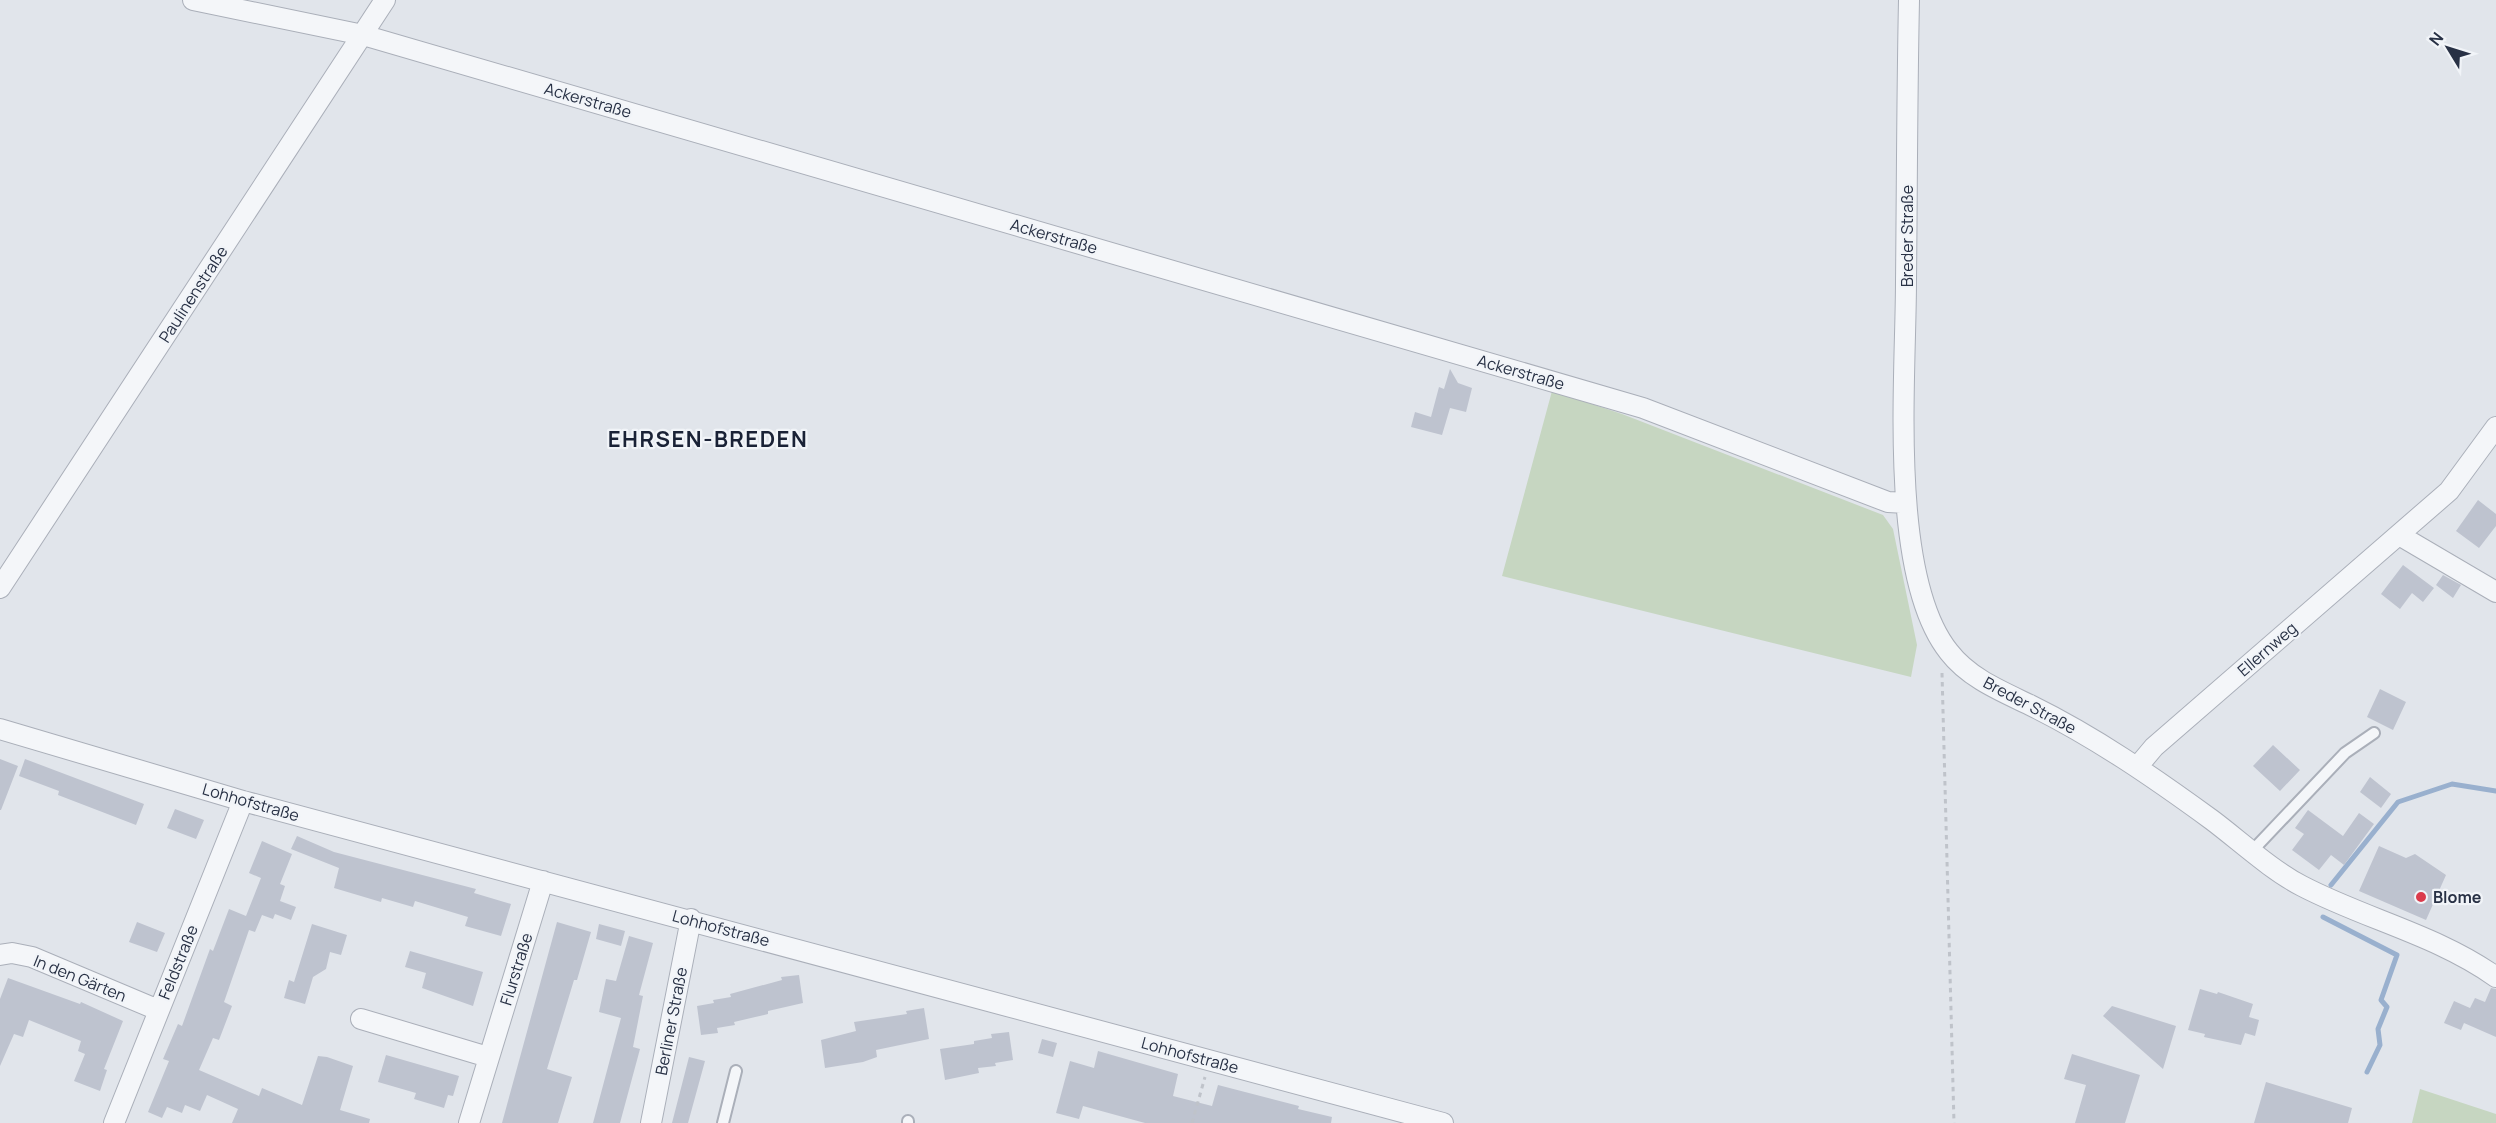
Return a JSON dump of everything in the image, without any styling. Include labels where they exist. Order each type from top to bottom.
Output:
[{"type":"street","name":"Ackerstraße","points":[[193,0],[363,35],[1643,408],[1888,502],[1906,503]]},
{"type":"street","name":"Paulinenstraße","points":[[0,588],[385,0]]},
{"type":"street","name":"Breder Straße","points":[[1910,0],[1904,413],[1906,503],[1914,557],[1924,601],[1932,624],[1947,651],[1969,672],[1990,686],[2067,724],[2138,766],[2300,885],[2439,944],[2473,961],[2496,977]]},
{"type":"street","name":"Ellernweg","points":[[2138,766],[2154,747],[2449,491],[2496,427]]},
{"type":"street","points":[[2399,535],[2496,592]]},
{"type":"street","name":"Lohhofstraße","points":[[0,729],[243,801],[691,919],[1443,1123]]},
{"type":"street","name":"Feldstraße","points":[[114,1123],[243,801]]},
{"type":"street","name":"Flurstraße","points":[[469,1123],[543,881]]},
{"type":"street","name":"Berliner Straße","points":[[651,1123],[691,919]]},
{"type":"street","name":"In den Gärten","points":[[0,955],[12,953],[32,957],[158,1010]]},
{"type":"street","points":[[361,1019],[489,1057]]},
{"type":"lane","points":[[2253,850],[2345,753],[2374,733]]},
{"type":"lane","points":[[723,1123],[736,1071]]},
{"type":"path","points":[[1947,651],[1942,664],[1941,692],[1954,1123]]},
{"type":"path","points":[[1192,1123],[1210,1060]]},
{"type":"green space","points":[[1552,391],[1622,414],[1883,515],[1893,529],[1917,645],[1911,677],[1502,576]]},
{"type":"green space","points":[[2420,1089],[2496,1114],[2496,1123],[2412,1123]]},
{"type":"building","points":[[1450,369],[1458,383],[1472,388],[1466,412],[1450,408],[1442,435],[1411,427],[1415,412],[1431,417],[1439,387],[1444,389]]},
{"type":"building","points":[[2478,500],[2496,514],[2496,526],[2479,548],[2456,531]]},
{"type":"building","points":[[2403,565],[2434,588],[2423,602],[2412,593],[2400,609],[2381,594]]},
{"type":"building","points":[[2443,575],[2461,585],[2453,598],[2436,585]]},
{"type":"building","points":[[2380,689],[2406,702],[2393,730],[2367,717]]},
{"type":"building","points":[[2273,745],[2300,770],[2280,791],[2253,766]]},
{"type":"building","points":[[0,759],[18,766],[1,810],[0,810]]},
{"type":"building","points":[[25,759],[144,804],[136,825],[58,795],[59,791],[19,776]]},
{"type":"building","points":[[2370,777],[2391,794],[2381,808],[2360,792]]},
{"type":"building","points":[[175,809],[204,820],[196,839],[167,828]]},
{"type":"building","points":[[2308,810],[2343,836],[2359,813],[2374,824],[2344,865],[2331,855],[2319,870],[2292,850],[2304,834],[2295,828]]},
{"type":"building","points":[[297,836],[334,852],[476,889],[474,893],[511,904],[501,936],[465,926],[468,917],[415,901],[413,907],[382,898],[381,902],[334,888],[339,868],[291,849]]},
{"type":"building","points":[[262,841],[292,854],[280,884],[285,886],[280,901],[296,907],[291,920],[275,914],[273,919],[262,915],[255,932],[249,930],[224,1002],[232,1006],[219,1040],[213,1038],[199,1070],[259,1096],[262,1088],[302,1105],[318,1056],[327,1057],[353,1066],[340,1110],[370,1119],[369,1123],[232,1123],[238,1109],[207,1095],[200,1111],[185,1105],[182,1113],[167,1107],[162,1118],[148,1112],[169,1061],[163,1059],[178,1024],[182,1026],[210,949],[213,951],[229,909],[246,916],[261,878],[249,873]]},
{"type":"building","points":[[2379,846],[2406,858],[2415,854],[2446,875],[2426,920],[2359,891]]},
{"type":"building","points":[[137,922],[165,933],[157,952],[129,942]]},
{"type":"building","points":[[557,922],[591,932],[547,1069],[572,1077],[558,1123],[502,1123]]},
{"type":"building","points":[[312,924],[347,935],[341,955],[330,952],[326,969],[313,977],[305,1004],[284,998],[289,980],[294,982]]},
{"type":"building","points":[[599,924],[625,931],[621,946],[596,939]]},
{"type":"building","points":[[629,936],[653,943],[639,995],[643,996],[633,1047],[640,1049],[620,1123],[593,1123],[621,1018],[599,1012],[606,979],[616,981]]},
{"type":"building","points":[[410,951],[483,972],[473,1006],[422,988],[426,973],[405,967]]},
{"type":"building","points":[[799,975],[803,1003],[734,1022],[735,1025],[717,1028],[718,1033],[701,1035],[697,1006],[714,1003],[713,1000],[731,997],[730,994],[782,980],[781,977]]},
{"type":"building","points":[[8,978],[80,1004],[81,1002],[123,1021],[104,1069],[107,1070],[100,1091],[74,1081],[85,1054],[78,1051],[81,1041],[29,1020],[23,1037],[14,1034],[0,1066],[0,999]]},
{"type":"building","points":[[2491,988],[2496,989],[2496,1037],[2464,1023],[2461,1030],[2444,1023],[2454,1001],[2470,1008],[2475,998],[2485,1002]]},
{"type":"building","points":[[2200,989],[2217,994],[2218,992],[2253,1004],[2249,1017],[2259,1020],[2255,1036],[2245,1033],[2241,1045],[2204,1037],[2205,1034],[2188,1030]]},
{"type":"building","points":[[2112,1006],[2176,1026],[2163,1069],[2103,1016]]},
{"type":"building","points":[[924,1008],[929,1039],[876,1050],[877,1057],[863,1062],[825,1068],[821,1040],[856,1031],[854,1022],[907,1014],[906,1011]]},
{"type":"building","points":[[1009,1032],[1013,1060],[995,1063],[996,1066],[978,1068],[979,1073],[945,1080],[940,1049],[974,1044],[974,1041],[992,1038],[991,1034]]},
{"type":"building","points":[[1042,1039],[1057,1043],[1053,1057],[1038,1053]]},
{"type":"building","points":[[1098,1051],[1178,1074],[1173,1096],[1212,1106],[1218,1085],[1332,1117],[1331,1123],[1145,1123],[1083,1106],[1079,1119],[1056,1113],[1070,1061],[1094,1068]]},
{"type":"building","points":[[2072,1054],[2140,1075],[2125,1123],[2075,1123],[2086,1085],[2064,1079]]},
{"type":"building","points":[[386,1055],[459,1076],[453,1096],[448,1095],[444,1108],[414,1099],[416,1093],[378,1082]]},
{"type":"building","points":[[689,1057],[705,1061],[688,1123],[672,1123]]},
{"type":"building","points":[[2266,1082],[2352,1108],[2348,1123],[2254,1123]]},
{"type":"waterway","points":[[2331,885],[2398,802],[2452,784],[2496,791]]},
{"type":"waterway","points":[[2323,917],[2397,955],[2381,1000],[2387,1007],[2378,1029],[2380,1045],[2367,1072]]},
{"type":"place","name":"Blome","points":[[2421,897]]},
{"type":"district","name":"EHRSEN-BREDEN","points":[[708,439]]}]
